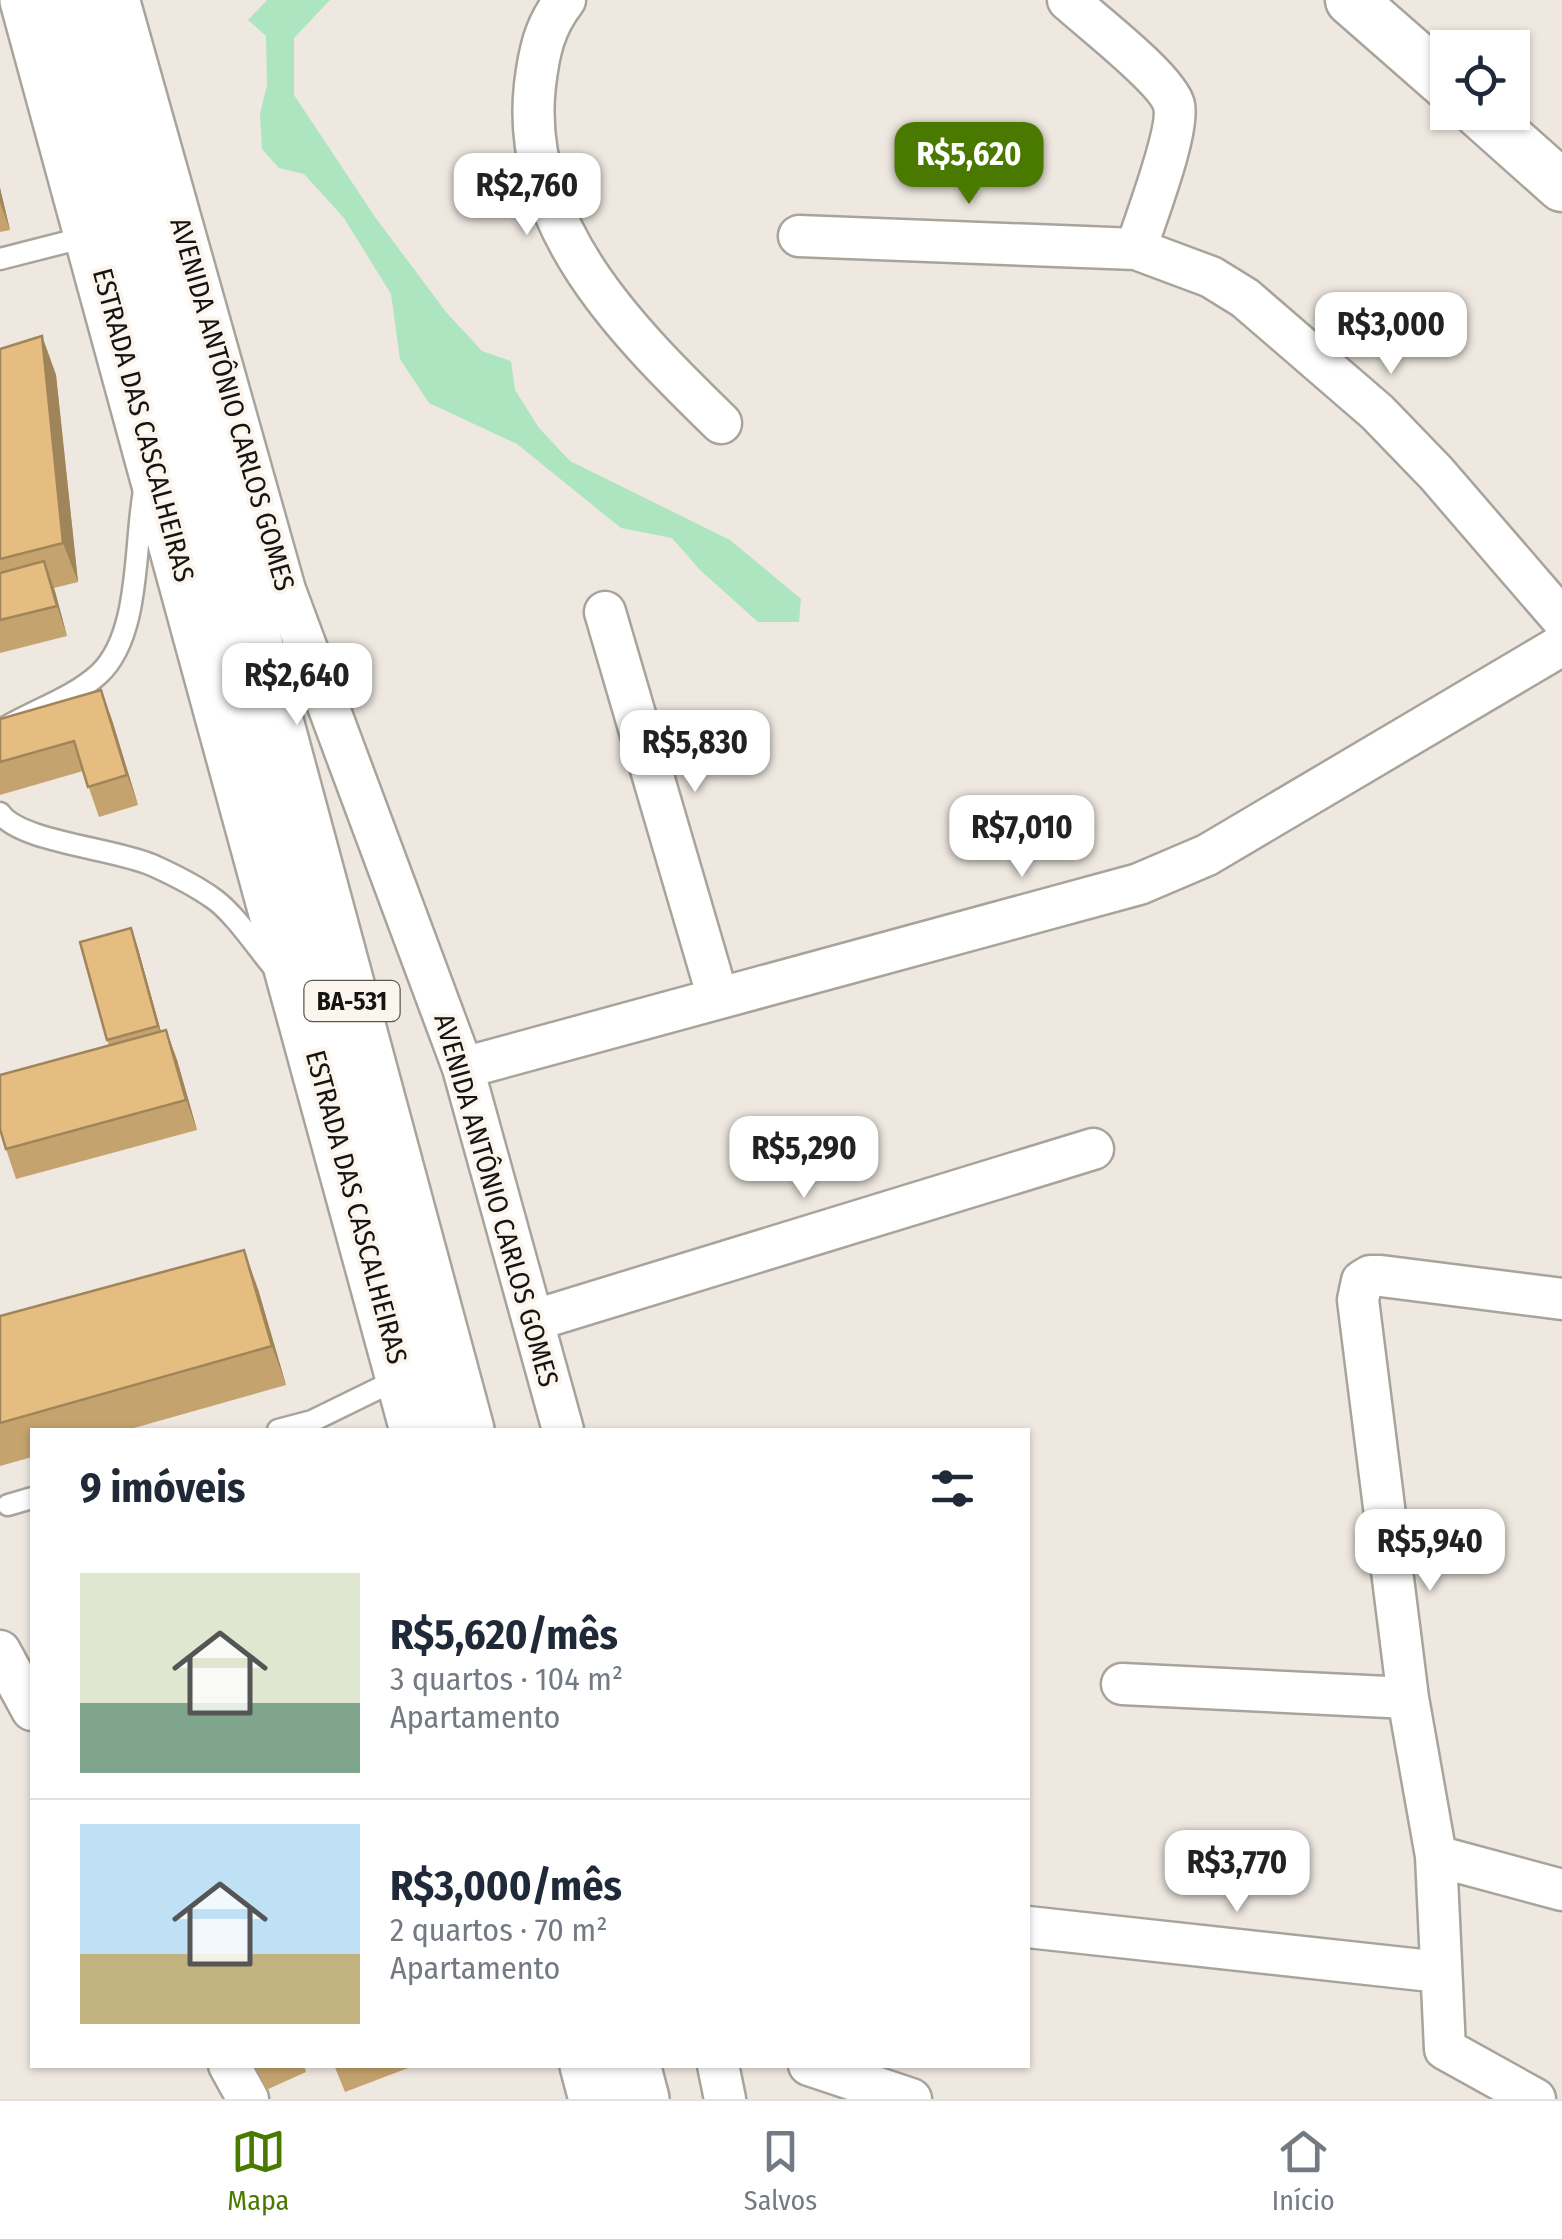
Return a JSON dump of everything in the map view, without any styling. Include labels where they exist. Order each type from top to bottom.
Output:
[{"type":"main road","name":"ESTRADA DAS CASCALHEIRAS","points":[[28,0],[417,1428]]},
{"type":"main road","name":"ESTRADA DAS CASCALHEIRAS","points":[[81,0],[465,1428]]},
{"type":"main road","points":[[589,2068],[597,2099]]},
{"type":"main road","points":[[633,2068],[641,2099]]},
{"type":"street","name":"AVENIDA ANTÔNIO CARLOS GOMES","points":[[120,0],[294,620],[463,1068],[562,1428]]},
{"type":"street","points":[[565,0],[544,32],[533,103],[533,136],[550,206],[597,288],[662,366],[720,423]]},
{"type":"street","points":[[1068,0],[1160,83],[1175,110],[1136,249]]},
{"type":"street","points":[[1351,0],[1430,69]]},
{"type":"street","points":[[1499,130],[1562,186]]},
{"type":"street","points":[[799,236],[1136,249],[1211,277],[1245,298],[1378,412],[1562,619]]},
{"type":"street","points":[[605,612],[718,998]]},
{"type":"street","points":[[463,1068],[1139,884],[1207,855],[1562,645]]},
{"type":"street","points":[[535,1320],[1093,1149]]},
{"type":"street","points":[[1535,2099],[1446,2050],[1436,1856],[1408,1698],[1358,1289],[1370,1276],[1382,1276],[1562,1298]]},
{"type":"street","points":[[0,1651],[30,1706]]},
{"type":"street","points":[[1122,1684],[1408,1698]]},
{"type":"street","points":[[1436,1856],[1562,1890]]},
{"type":"street","points":[[1030,1927],[1440,1972]]},
{"type":"street","points":[[231,2068],[248,2099]]},
{"type":"street","points":[[719,2068],[725,2099]]},
{"type":"street","points":[[818,2068],[911,2099]]},
{"type":"lane","points":[[0,260],[92,236]]},
{"type":"lane","points":[[0,734],[84,685],[115,655],[130,600],[151,450]]},
{"type":"lane","points":[[0,813],[27,834],[121,853],[216,900],[301,1000]]},
{"type":"lane","points":[[285,1428],[312,1420],[404,1376]]},
{"type":"lane","points":[[8,1505],[30,1499]]},
{"type":"green space","points":[[267,0],[330,0],[294,38],[294,95],[375,217],[446,312],[482,351],[511,361],[515,390],[539,428],[570,461],[730,540],[801,599],[799,622],[758,622],[700,570],[672,538],[621,528],[517,444],[429,403],[400,359],[391,294],[344,218],[304,174],[279,168],[262,149],[260,114],[267,85],[266,36],[248,20]]},
{"type":"building","points":[[42,336],[63,543],[0,559],[0,349]]},
{"type":"building","points":[[44,561],[57,606],[0,620],[0,573]]},
{"type":"building","points":[[101,690],[127,775],[88,787],[74,741],[0,762],[0,719]]},
{"type":"building","points":[[131,928],[158,1026],[107,1040],[80,942]]},
{"type":"building","points":[[166,1030],[186,1100],[6,1149],[0,1129],[0,1075]]},
{"type":"building","points":[[244,1250],[272,1346],[0,1423],[0,1316]]}]
